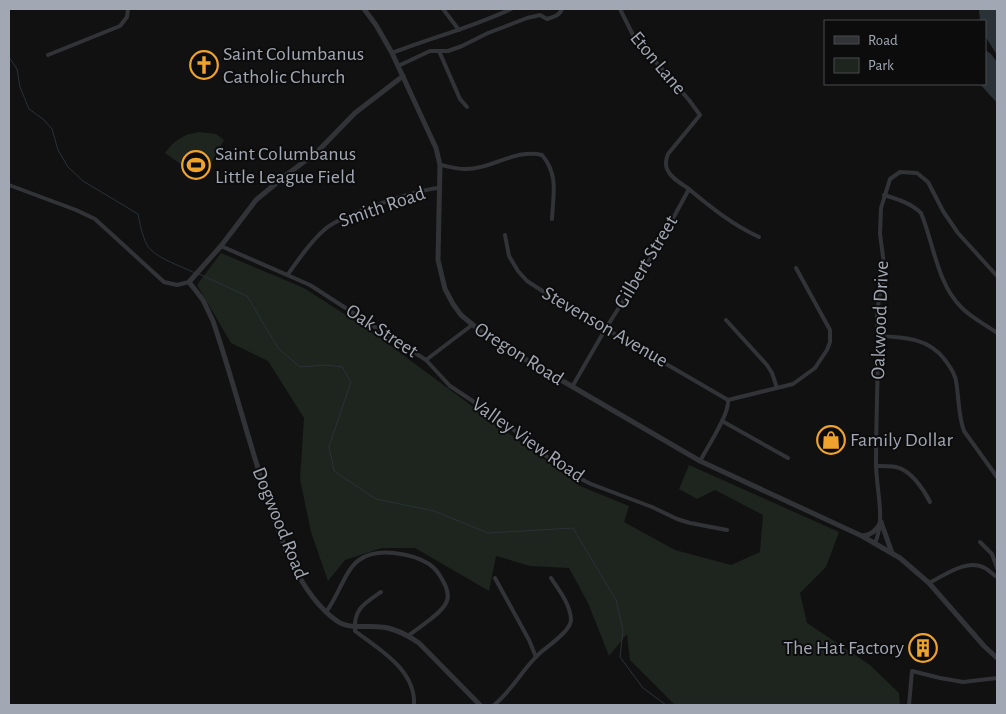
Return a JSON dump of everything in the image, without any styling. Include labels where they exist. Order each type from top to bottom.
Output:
[{"type":"street","points":[[48,55],[120,26],[127,16],[128,9]]},
{"type":"street","name":"Oregon Road","points":[[364,9],[392,53],[436,148],[440,165],[438,258],[442,279],[453,304],[472,325],[572,387],[700,461],[862,536],[892,553],[930,583],[984,646],[997,658]]},
{"type":"street","points":[[443,9],[459,30]]},
{"type":"street","points":[[392,53],[424,40],[459,30],[511,9]]},
{"type":"street","points":[[398,66],[424,53],[448,51],[462,46],[488,33],[527,18],[540,15],[547,19],[561,12],[562,9]]},
{"type":"street","name":"Eton Lane","points":[[620,9],[634,36],[700,115],[668,154],[666,160],[669,173],[689,189]]},
{"type":"street","points":[[439,51],[460,99],[467,107]]},
{"type":"street","points":[[9,186],[76,210],[94,219],[164,282],[177,286],[189,282],[194,277],[221,246],[256,200],[317,152],[355,114],[403,76]]},
{"type":"street","points":[[440,165],[464,169],[516,156],[542,155],[553,171],[552,219]]},
{"type":"street","points":[[997,276],[958,233],[943,211],[928,182],[917,173],[904,171],[890,179],[884,196],[905,202],[915,207],[921,213],[940,272],[948,290],[968,314],[997,333]]},
{"type":"street","name":"Smith Road","points":[[288,274],[323,230],[335,222],[411,194],[439,188]]},
{"type":"street","points":[[689,189],[732,223],[759,237]]},
{"type":"street","name":"Gilbert Street","points":[[572,387],[606,328],[657,248],[689,189]]},
{"type":"street","name":"Oakwood Drive","points":[[875,543],[881,522],[876,466],[877,317],[884,278],[880,234],[884,196]]},
{"type":"street","name":"Stevenson Avenue","points":[[504,235],[509,256],[527,281],[728,400]]},
{"type":"street","points":[[221,246],[288,274]]},
{"type":"street","points":[[700,461],[722,421],[728,406],[728,400],[793,384],[815,368],[830,342],[830,330],[796,268]]},
{"type":"street","name":"Oak Street","points":[[288,274],[336,301],[426,360],[472,325]]},
{"type":"street","name":"Dogwood Road","points":[[189,282],[203,300],[213,320],[277,527],[300,579],[307,590],[326,612],[342,624],[383,627],[408,636],[419,643],[480,705]]},
{"type":"street","points":[[726,320],[767,365],[777,388]]},
{"type":"street","points":[[878,336],[898,337],[926,343],[942,356],[956,378],[961,423],[964,431],[997,477]]},
{"type":"street","name":"Valley View Road","points":[[426,360],[450,386],[503,421],[551,460],[573,475],[677,519],[727,530]]},
{"type":"street","points":[[722,421],[788,458]]},
{"type":"street","points":[[876,466],[897,467],[906,471],[926,494],[930,502]]},
{"type":"street","points":[[862,536],[874,532],[881,522]]},
{"type":"street","points":[[881,522],[892,553]]},
{"type":"street","points":[[980,542],[992,554],[997,568]]},
{"type":"street","points":[[326,612],[334,602],[350,571],[361,559],[381,552],[402,554],[423,561],[434,568],[440,575],[448,593],[446,604],[440,611],[408,636]]},
{"type":"street","points":[[930,583],[966,565],[978,565],[997,577]]},
{"type":"street","points":[[495,578],[521,624],[536,657]]},
{"type":"street","points":[[494,705],[505,696],[536,657],[563,634],[571,624],[564,597],[551,578]]},
{"type":"street","points":[[381,592],[361,605],[356,614],[355,631],[401,669],[414,692],[414,705]]},
{"type":"street","points":[[909,705],[912,671],[963,682],[997,678]]},
{"type":"green space","name":"Saint Columbanus Little League Field","points":[[199,132],[216,134],[224,140],[203,178],[200,178],[165,153],[180,138]]},
{"type":"green space","points":[[221,253],[304,288],[372,332],[580,486],[629,506],[624,522],[675,550],[731,565],[760,552],[763,515],[715,490],[697,499],[679,489],[689,465],[839,532],[826,567],[800,593],[807,623],[870,665],[899,693],[900,705],[675,705],[630,660],[627,634],[609,656],[588,603],[569,568],[530,566],[496,556],[489,591],[415,548],[382,548],[345,560],[328,581],[311,532],[300,479],[304,418],[268,361],[231,343],[197,285]]},
{"type":"shaded area","points":[[979,9],[997,9],[997,55],[986,38],[986,20],[980,20]]},
{"type":"shaded area","points":[[986,51],[997,62],[997,103],[981,85],[986,85]]},
{"type":"waterway","points":[[9,57],[17,69],[20,87],[29,109],[43,119],[52,129],[58,150],[68,167],[83,181],[138,214],[141,230],[151,250],[162,258],[195,273]]},
{"type":"waterway","points":[[199,274],[247,296],[278,348],[300,367],[326,365],[342,367],[351,382],[329,446],[334,471],[376,499],[434,511],[488,533],[573,528],[616,600],[623,630],[620,657],[643,688],[666,705]]},
{"type":"place","name":"Saint Columbanus Catholic Church","points":[[204,65]]},
{"type":"place","name":"Saint Columbanus Little League Field","points":[[196,165]]},
{"type":"place","name":"Family Dollar","points":[[831,440]]},
{"type":"place","name":"The Hat Factory","points":[[923,648]]}]
